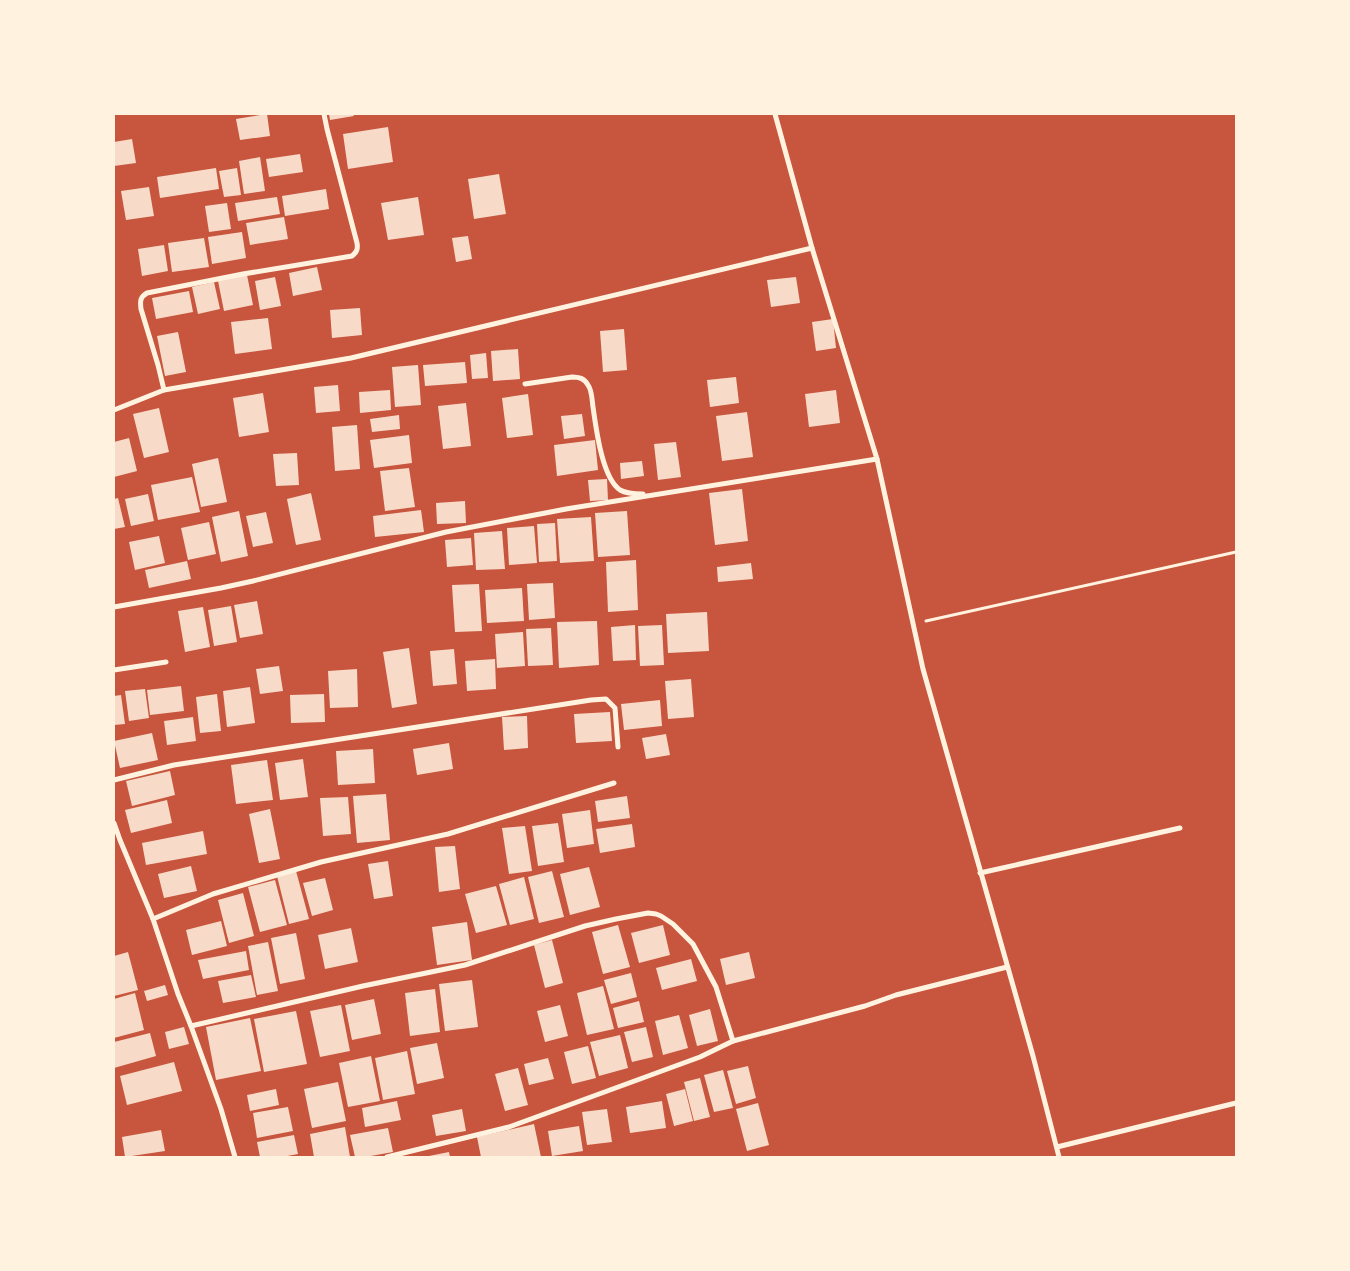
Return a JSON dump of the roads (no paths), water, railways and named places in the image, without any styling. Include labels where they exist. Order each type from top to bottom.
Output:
[{"type":"street","points":[[164,390],[141,309],[140,301],[142,296],[147,293],[243,274],[352,256],[356,253],[357,243],[324,114]]},
{"type":"street","points":[[776,114],[812,248],[877,459],[923,669],[1033,1056],[1059,1157]]},
{"type":"street","points":[[114,410],[164,390],[351,358],[812,248]]},
{"type":"street","points":[[525,384],[572,376],[584,380],[590,387],[595,421],[606,470],[611,481],[620,490],[629,493],[652,495]]},
{"type":"street","points":[[114,607],[253,581],[446,532],[566,509],[877,459]]},
{"type":"street","points":[[114,670],[166,662]]},
{"type":"street","points":[[114,780],[174,765],[591,700],[606,699],[615,708],[618,746]]},
{"type":"street","points":[[153,919],[213,894],[321,862],[448,834],[614,783]]},
{"type":"street","points":[[114,823],[117,841],[153,919],[178,994],[221,1109],[235,1157]]},
{"type":"street","points":[[980,873],[1180,828]]},
{"type":"street","points":[[191,1026],[363,986],[465,965],[586,926],[648,913],[661,916],[673,924],[693,944],[716,987],[733,1041]]},
{"type":"street","points":[[387,1157],[510,1127],[700,1057],[733,1041],[865,1006],[896,995],[1007,967]]},
{"type":"street","points":[[1057,1147],[1236,1103]]}]
